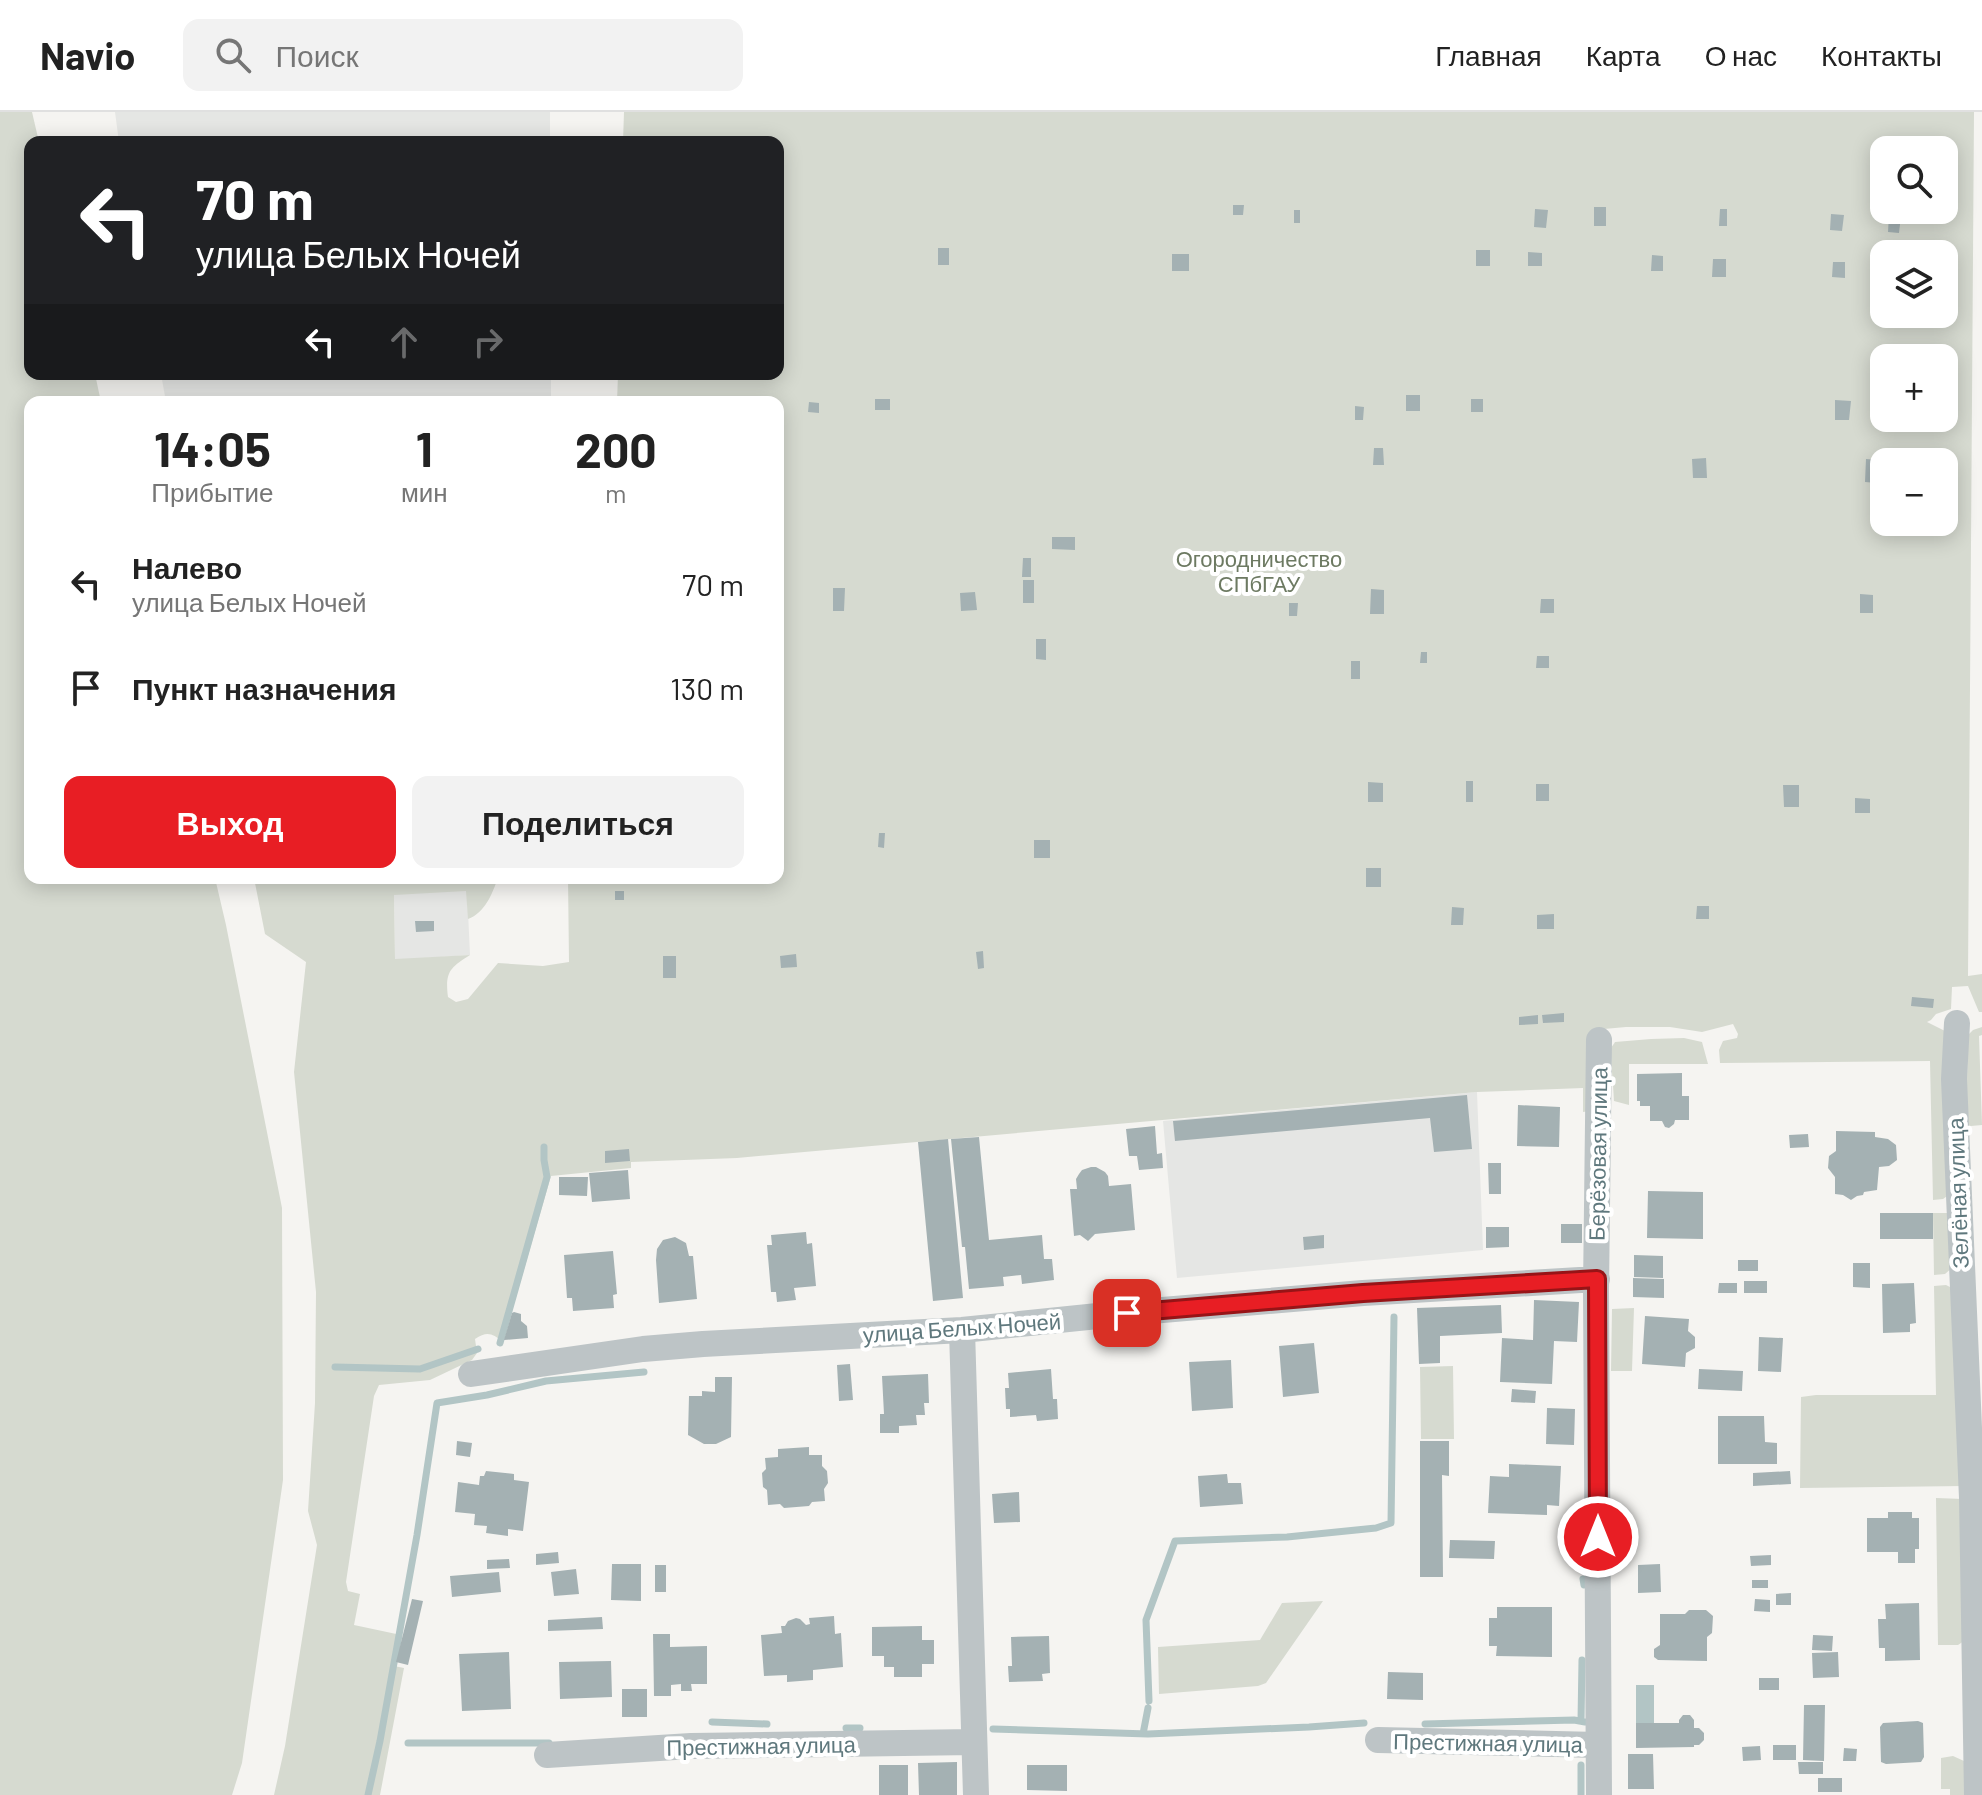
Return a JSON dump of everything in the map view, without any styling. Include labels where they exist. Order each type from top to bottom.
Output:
[{"type":"street","name":"Зелёная улица","points":[[1957,1023],[1954,1079],[1972,1498],[1977,1795]]},
{"type":"street","name":"Берёзовая улица","points":[[1599,1040],[1599,1795]]},
{"type":"street","name":"улица Белых Ночей","points":[[471,1374],[643,1349],[962,1330],[1363,1293],[1597,1279]]},
{"type":"street","points":[[962,1330],[976,1795]]},
{"type":"street","name":"Престижная улица","points":[[1378,1740],[1598,1745]]},
{"type":"street","name":"Престижная улица","points":[[547,1755],[691,1746],[974,1742]]},
{"type":"shaded area","points":[[115,112],[550,112],[550,136],[118,136]]},
{"type":"shaded area","points":[[162,380],[551,380],[551,396],[165,396]]},
{"type":"shaded area","points":[[467,890],[470,955],[395,960],[394,894]]},
{"type":"shaded area","points":[[1477,1092],[1483,1250],[1177,1278],[1163,1121]]},
{"type":"shaded area","points":[[1636,1685],[1654,1685],[1654,1723],[1636,1723]]},
{"type":"green space","points":[[0,112],[32,112],[38,136],[24,136],[24,380],[96,380],[100,396],[24,396],[24,884],[216,884],[282,1208],[283,1480],[242,1763],[232,1795],[0,1795]]},
{"type":"green space","name":"Огородничество СПбГАУ","points":[[624,112],[1974,112],[1968,976],[1982,974],[1982,1012],[1979,1012],[1968,986],[1952,987],[1951,1009],[1936,1014],[1927,1022],[1945,1031],[1950,1194],[1933,1200],[1930,1061],[1720,1063],[1719,1050],[1723,1041],[1737,1038],[1733,1024],[1702,1032],[1670,1027],[1593,1030],[1590,1111],[1583,1112],[1583,1088],[1477,1092],[737,1158],[631,1162],[631,1168],[551,1176],[503,1342],[492,1335],[483,1335],[475,1339],[477,1353],[472,1360],[430,1380],[379,1385],[374,1396],[346,1582],[348,1591],[360,1594],[354,1625],[401,1635],[394,1666],[404,1668],[380,1795],[274,1795],[285,1746],[317,1545],[308,1511],[315,1403],[316,1292],[294,1072],[306,962],[265,934],[255,884],[495,884],[483,908],[468,919],[466,891],[394,895],[395,959],[470,955],[453,968],[448,977],[448,997],[456,1002],[468,999],[498,963],[543,966],[569,962],[568,884],[784,884],[784,396],[617,396],[618,380],[784,380],[784,136],[623,136]]},
{"type":"green space","points":[[1982,1027],[1982,1035],[1979,1036],[1982,1125],[1971,1126],[1966,1125],[1968,1035]]},
{"type":"green space","points":[[1684,1038],[1702,1042],[1708,1064],[1629,1064],[1629,1105],[1614,1101],[1611,1048],[1615,1042]]},
{"type":"green space","points":[[1933,1213],[1947,1213],[1953,1267],[1945,1274],[1934,1275]]},
{"type":"green space","points":[[1946,1285],[1954,1289],[1964,1486],[1800,1488],[1801,1397],[1936,1395],[1934,1286]]},
{"type":"green space","points":[[1634,1308],[1632,1371],[1611,1371],[1612,1309]]},
{"type":"green space","points":[[1453,1366],[1454,1439],[1421,1439],[1420,1367]]},
{"type":"green space","points":[[1936,1498],[1963,1499],[1964,1641],[1958,1645],[1938,1645]]},
{"type":"green space","points":[[1323,1601],[1266,1683],[1159,1694],[1158,1647],[1260,1640],[1282,1603]]},
{"type":"green space","points":[[1953,1756],[1964,1761],[1965,1795],[1950,1795],[1950,1789],[1941,1789],[1941,1758]]},
{"type":"building","points":[[1233,205],[1244,205],[1243,215],[1233,215]]},
{"type":"building","points":[[1594,207],[1606,207],[1606,226],[1594,226]]},
{"type":"building","points":[[1535,209],[1548,210],[1546,228],[1534,227]]},
{"type":"building","points":[[1720,209],[1727,209],[1727,226],[1719,226]]},
{"type":"building","points":[[1294,210],[1300,210],[1300,223],[1294,223]]},
{"type":"building","points":[[1831,214],[1844,215],[1842,231],[1830,230]]},
{"type":"building","points":[[1888,224],[1900,224],[1899,233],[1888,232]]},
{"type":"building","points":[[938,248],[949,248],[949,265],[938,265]]},
{"type":"building","points":[[1476,250],[1490,250],[1490,266],[1476,266]]},
{"type":"building","points":[[1528,252],[1542,253],[1542,266],[1528,266]]},
{"type":"building","points":[[1172,254],[1189,254],[1189,271],[1172,271]]},
{"type":"building","points":[[1652,255],[1663,256],[1663,271],[1651,271]]},
{"type":"building","points":[[1713,259],[1726,259],[1726,277],[1712,277]]},
{"type":"building","points":[[1833,262],[1845,262],[1845,278],[1832,277]]},
{"type":"building","points":[[1406,395],[1420,395],[1420,411],[1406,411]]},
{"type":"building","points":[[875,399],[890,399],[890,410],[875,410]]},
{"type":"building","points":[[1471,399],[1483,399],[1483,412],[1471,412]]},
{"type":"building","points":[[1835,400],[1851,401],[1849,420],[1835,420]]},
{"type":"building","points":[[809,402],[819,403],[819,413],[808,412]]},
{"type":"building","points":[[1355,406],[1364,407],[1363,420],[1355,420]]},
{"type":"building","points":[[1374,448],[1383,448],[1384,465],[1373,465]]},
{"type":"building","points":[[1706,458],[1707,478],[1693,478],[1692,459]]},
{"type":"building","points":[[1866,459],[1870,459],[1870,482],[1865,482]]},
{"type":"building","points":[[1052,537],[1075,537],[1075,550],[1052,549]]},
{"type":"building","points":[[1023,558],[1031,558],[1031,577],[1022,577]]},
{"type":"building","points":[[1023,580],[1034,580],[1034,603],[1023,603]]},
{"type":"building","points":[[833,588],[845,588],[844,611],[833,611]]},
{"type":"building","points":[[1371,589],[1384,590],[1384,614],[1370,614]]},
{"type":"building","points":[[975,592],[977,610],[961,611],[960,593]]},
{"type":"building","points":[[1860,594],[1873,595],[1873,613],[1860,613]]},
{"type":"building","points":[[1541,599],[1554,599],[1554,613],[1540,613]]},
{"type":"building","points":[[1289,603],[1298,603],[1297,616],[1289,616]]},
{"type":"building","points":[[1036,639],[1046,639],[1046,660],[1036,659]]},
{"type":"building","points":[[1421,652],[1427,652],[1427,663],[1420,663]]},
{"type":"building","points":[[1537,656],[1549,656],[1549,668],[1536,668]]},
{"type":"building","points":[[1351,661],[1360,661],[1360,679],[1351,679]]},
{"type":"building","points":[[1466,781],[1473,781],[1473,802],[1466,802]]},
{"type":"building","points":[[1368,782],[1383,783],[1383,802],[1368,802]]},
{"type":"building","points":[[1536,784],[1549,784],[1549,801],[1536,801]]},
{"type":"building","points":[[1783,785],[1799,785],[1799,807],[1784,807]]},
{"type":"building","points":[[1855,798],[1870,799],[1870,813],[1855,813]]},
{"type":"building","points":[[879,833],[885,833],[884,848],[878,847]]},
{"type":"building","points":[[1034,840],[1050,840],[1050,858],[1034,858]]},
{"type":"building","points":[[1366,868],[1381,868],[1381,887],[1366,887]]},
{"type":"building","points":[[615,891],[624,891],[624,900],[615,900]]},
{"type":"building","points":[[1697,906],[1709,906],[1709,919],[1696,919]]},
{"type":"building","points":[[1452,907],[1464,908],[1463,925],[1451,925]]},
{"type":"building","points":[[1554,914],[1554,929],[1537,929],[1537,915]]},
{"type":"building","points":[[415,921],[434,921],[434,931],[416,932]]},
{"type":"building","points":[[983,951],[984,968],[978,969],[976,952]]},
{"type":"building","points":[[796,954],[797,967],[781,968],[780,956]]},
{"type":"building","points":[[663,956],[676,956],[676,978],[663,978]]},
{"type":"building","points":[[1912,997],[1934,999],[1933,1008],[1911,1006]]},
{"type":"building","points":[[1564,1013],[1564,1022],[1543,1023],[1542,1015]]},
{"type":"building","points":[[1538,1015],[1538,1024],[1519,1025],[1519,1017]]},
{"type":"building","points":[[1682,1073],[1682,1096],[1689,1096],[1689,1120],[1675,1120],[1669,1128],[1662,1121],[1650,1121],[1650,1106],[1640,1106],[1640,1101],[1637,1101],[1637,1074]]},
{"type":"building","points":[[1467,1095],[1472,1149],[1434,1152],[1430,1118],[1175,1141],[1173,1121]]},
{"type":"building","points":[[1518,1105],[1560,1107],[1559,1147],[1517,1146]]},
{"type":"building","points":[[1155,1126],[1157,1154],[1162,1153],[1163,1168],[1139,1170],[1137,1156],[1129,1156],[1126,1129]]},
{"type":"building","points":[[1836,1131],[1875,1132],[1875,1137],[1888,1139],[1896,1145],[1897,1160],[1889,1166],[1879,1167],[1877,1190],[1864,1192],[1851,1200],[1835,1194],[1835,1177],[1828,1168],[1829,1156],[1836,1151]]},
{"type":"building","points":[[1808,1134],[1809,1147],[1790,1148],[1789,1135]]},
{"type":"building","points":[[979,1137],[989,1240],[1042,1235],[1044,1259],[1052,1259],[1054,1280],[1022,1284],[1021,1275],[1003,1277],[1004,1286],[969,1289],[951,1139]]},
{"type":"building","points":[[948,1139],[963,1298],[933,1301],[918,1142]]},
{"type":"building","points":[[629,1149],[630,1161],[605,1163],[605,1151]]},
{"type":"building","points":[[1488,1163],[1501,1163],[1501,1194],[1489,1194]]},
{"type":"building","points":[[1091,1167],[1105,1172],[1109,1186],[1131,1184],[1135,1230],[1095,1234],[1088,1241],[1080,1235],[1074,1236],[1070,1189],[1077,1189],[1079,1174]]},
{"type":"building","points":[[628,1170],[630,1199],[592,1202],[589,1173]]},
{"type":"building","points":[[559,1177],[588,1177],[587,1196],[559,1195]]},
{"type":"building","points":[[1648,1191],[1703,1192],[1703,1239],[1647,1238]]},
{"type":"building","points":[[1880,1213],[1933,1213],[1933,1239],[1880,1239]]},
{"type":"building","points":[[1561,1224],[1582,1224],[1582,1243],[1561,1243]]},
{"type":"building","points":[[1486,1227],[1509,1227],[1509,1247],[1486,1248]]},
{"type":"building","points":[[806,1232],[807,1244],[812,1243],[816,1286],[794,1288],[796,1300],[777,1302],[776,1292],[771,1292],[767,1245],[772,1245],[771,1235]]},
{"type":"building","points":[[1324,1235],[1324,1248],[1304,1250],[1303,1237]]},
{"type":"building","points":[[675,1237],[686,1243],[689,1256],[693,1256],[697,1299],[659,1303],[657,1249],[663,1240]]},
{"type":"building","points":[[613,1251],[617,1294],[613,1295],[614,1308],[573,1311],[572,1298],[567,1298],[564,1255]]},
{"type":"building","points":[[1634,1255],[1663,1256],[1663,1278],[1634,1277]]},
{"type":"building","points":[[1738,1260],[1758,1260],[1758,1271],[1738,1271]]},
{"type":"building","points":[[1853,1263],[1870,1263],[1870,1288],[1853,1287]]},
{"type":"building","points":[[1633,1278],[1664,1279],[1664,1298],[1633,1297]]},
{"type":"building","points":[[1744,1281],[1767,1281],[1767,1293],[1744,1293]]},
{"type":"building","points":[[1719,1283],[1737,1283],[1737,1293],[1718,1293]]},
{"type":"building","points":[[1914,1283],[1916,1323],[1910,1324],[1910,1332],[1883,1333],[1882,1284]]},
{"type":"building","points":[[1534,1300],[1579,1302],[1577,1342],[1554,1341],[1552,1384],[1500,1382],[1502,1338],[1533,1340]]},
{"type":"building","points":[[1501,1305],[1502,1333],[1440,1336],[1440,1363],[1419,1364],[1417,1308]]},
{"type":"building","points":[[512,1313],[521,1314],[528,1338],[504,1340]]},
{"type":"building","points":[[1645,1316],[1689,1319],[1688,1331],[1695,1337],[1695,1348],[1686,1353],[1685,1367],[1642,1364]]},
{"type":"building","points":[[1759,1337],[1783,1338],[1781,1372],[1758,1371]]},
{"type":"building","points":[[1314,1343],[1319,1393],[1283,1397],[1279,1346]]},
{"type":"building","points":[[1231,1360],[1233,1408],[1192,1411],[1189,1362]]},
{"type":"building","points":[[850,1364],[853,1400],[839,1401],[837,1365]]},
{"type":"building","points":[[1051,1369],[1058,1419],[1037,1421],[1036,1415],[1010,1417],[1010,1409],[1006,1409],[1005,1388],[1009,1388],[1008,1373]]},
{"type":"building","points":[[1699,1369],[1743,1371],[1742,1391],[1698,1389]]},
{"type":"building","points":[[928,1374],[929,1403],[924,1403],[925,1415],[916,1415],[917,1425],[899,1426],[899,1433],[880,1433],[880,1414],[884,1414],[882,1376]]},
{"type":"building","points":[[715,1377],[732,1377],[731,1437],[716,1444],[704,1444],[688,1435],[689,1396],[702,1396],[702,1391],[715,1392]]},
{"type":"building","points":[[1512,1389],[1536,1391],[1535,1403],[1511,1402]]},
{"type":"building","points":[[1547,1408],[1575,1409],[1574,1445],[1546,1444]]},
{"type":"building","points":[[1718,1416],[1764,1416],[1765,1442],[1777,1443],[1777,1464],[1718,1464]]},
{"type":"building","points":[[457,1441],[472,1443],[470,1457],[456,1455]]},
{"type":"building","points":[[1420,1441],[1449,1441],[1449,1476],[1442,1475],[1443,1577],[1420,1577]]},
{"type":"building","points":[[809,1447],[809,1455],[822,1455],[822,1466],[827,1471],[825,1501],[784,1508],[780,1504],[768,1505],[762,1473],[766,1469],[765,1458],[778,1457],[778,1449]]},
{"type":"building","points":[[1509,1464],[1561,1466],[1559,1506],[1547,1505],[1547,1515],[1488,1513],[1490,1476],[1509,1477]]},
{"type":"building","points":[[486,1471],[514,1474],[514,1480],[529,1482],[523,1531],[508,1529],[508,1536],[486,1533],[487,1526],[474,1525],[475,1514],[455,1512],[458,1482],[479,1485],[480,1476],[484,1476]]},
{"type":"building","points":[[1790,1471],[1791,1484],[1753,1486],[1753,1473]]},
{"type":"building","points":[[1227,1474],[1228,1483],[1241,1483],[1243,1504],[1200,1507],[1198,1476]]},
{"type":"building","points":[[1019,1492],[1020,1522],[994,1523],[992,1494]]},
{"type":"building","points":[[1888,1512],[1912,1512],[1912,1518],[1919,1518],[1919,1549],[1915,1549],[1915,1563],[1898,1563],[1898,1552],[1867,1552],[1867,1518],[1888,1518]]},
{"type":"building","points":[[1450,1540],[1495,1541],[1494,1559],[1449,1558]]},
{"type":"building","points":[[558,1552],[559,1563],[536,1565],[536,1554]]},
{"type":"building","points":[[1771,1555],[1771,1565],[1751,1566],[1750,1556]]},
{"type":"building","points":[[509,1559],[510,1568],[487,1569],[487,1560]]},
{"type":"building","points":[[612,1564],[641,1564],[641,1601],[611,1600]]},
{"type":"building","points":[[1660,1564],[1661,1592],[1638,1593],[1638,1565]]},
{"type":"building","points":[[655,1565],[666,1565],[666,1592],[655,1592]]},
{"type":"building","points":[[576,1569],[579,1594],[554,1596],[551,1572]]},
{"type":"building","points":[[499,1572],[501,1592],[452,1597],[450,1576]]},
{"type":"building","points":[[1752,1580],[1768,1580],[1768,1588],[1752,1588]]},
{"type":"building","points":[[1791,1593],[1791,1605],[1776,1605],[1776,1594]]},
{"type":"building","points":[[412,1599],[423,1601],[408,1665],[396,1662]]},
{"type":"building","points":[[1755,1599],[1770,1600],[1770,1612],[1754,1611]]},
{"type":"building","points":[[1919,1603],[1920,1660],[1885,1661],[1885,1648],[1879,1648],[1878,1619],[1886,1619],[1885,1604]]},
{"type":"building","points":[[1497,1607],[1552,1607],[1552,1657],[1496,1656],[1497,1646],[1489,1646],[1489,1618],[1497,1618]]},
{"type":"building","points":[[1689,1610],[1706,1610],[1713,1616],[1712,1633],[1707,1637],[1707,1661],[1658,1660],[1654,1657],[1654,1649],[1660,1645],[1660,1614],[1685,1614]]},
{"type":"building","points":[[834,1616],[835,1634],[841,1633],[843,1667],[813,1670],[813,1680],[787,1682],[787,1675],[764,1676],[761,1635],[782,1633],[781,1626],[796,1618],[806,1625],[810,1624],[809,1618]]},
{"type":"building","points":[[602,1617],[603,1629],[548,1631],[548,1620]]},
{"type":"building","points":[[922,1626],[922,1640],[934,1640],[934,1664],[922,1664],[922,1677],[894,1677],[894,1667],[884,1667],[884,1656],[872,1656],[872,1627]]},
{"type":"building","points":[[653,1634],[670,1634],[670,1647],[707,1646],[707,1684],[691,1684],[692,1691],[681,1691],[681,1684],[671,1685],[671,1696],[654,1696]]},
{"type":"building","points":[[1813,1635],[1833,1636],[1832,1651],[1812,1650]]},
{"type":"building","points":[[1049,1636],[1050,1673],[1042,1674],[1043,1681],[1009,1682],[1011,1637]]},
{"type":"building","points":[[509,1652],[511,1709],[462,1711],[459,1654]]},
{"type":"building","points":[[1838,1652],[1839,1677],[1813,1678],[1812,1653]]},
{"type":"building","points":[[611,1661],[612,1697],[560,1699],[559,1662]]},
{"type":"building","points":[[1388,1672],[1423,1673],[1423,1700],[1387,1699]]},
{"type":"building","points":[[1759,1678],[1779,1678],[1779,1690],[1759,1690]]},
{"type":"building","points":[[622,1689],[647,1689],[647,1717],[622,1717]]},
{"type":"building","points":[[1804,1705],[1825,1705],[1824,1761],[1803,1760]]},
{"type":"building","points":[[1683,1715],[1690,1715],[1694,1728],[1704,1733],[1704,1740],[1699,1745],[1636,1748],[1636,1723],[1679,1723]]},
{"type":"building","points":[[1883,1723],[1923,1723],[1924,1757],[1921,1762],[1881,1762],[1880,1727]]},
{"type":"building","points":[[1773,1745],[1796,1745],[1796,1760],[1773,1760]]},
{"type":"building","points":[[1760,1746],[1761,1760],[1743,1761],[1742,1747]]},
{"type":"building","points":[[1844,1748],[1857,1749],[1856,1761],[1843,1761]]},
{"type":"building","points":[[1628,1754],[1653,1754],[1654,1789],[1628,1789]]},
{"type":"building","points":[[957,1762],[957,1795],[919,1795],[918,1763]]},
{"type":"building","points":[[1798,1762],[1823,1762],[1823,1774],[1799,1774]]},
{"type":"building","points":[[879,1765],[908,1765],[908,1795],[879,1795]]},
{"type":"building","points":[[1027,1765],[1067,1765],[1067,1791],[1027,1790]]},
{"type":"building","points":[[1818,1778],[1842,1778],[1842,1792],[1818,1792]]},
{"type":"waterway","points":[[500,1343],[547,1177],[544,1147]]},
{"type":"waterway","points":[[1149,1701],[1146,1620],[1175,1541],[1287,1537],[1376,1528],[1391,1523],[1394,1317]]},
{"type":"waterway","points":[[335,1367],[420,1369],[478,1349]]},
{"type":"waterway","points":[[368,1795],[417,1535],[437,1403],[546,1381],[644,1372]]},
{"type":"waterway","points":[[1583,1579],[1584,1585]]},
{"type":"waterway","points":[[1581,1721],[1582,1660]]},
{"type":"waterway","points":[[1143,1734],[1148,1708]]},
{"type":"waterway","points":[[712,1722],[767,1724]]},
{"type":"waterway","points":[[1425,1724],[1585,1722]]},
{"type":"waterway","points":[[993,1729],[1148,1734],[1364,1723]]},
{"type":"waterway","points":[[846,1728],[860,1728]]},
{"type":"waterway","points":[[408,1743],[549,1743]]},
{"type":"waterway","points":[[1581,1765],[1581,1795]]},
{"type":"route","points":[[1127,1313],[1363,1293],[1597,1279],[1598,1537]]}]
